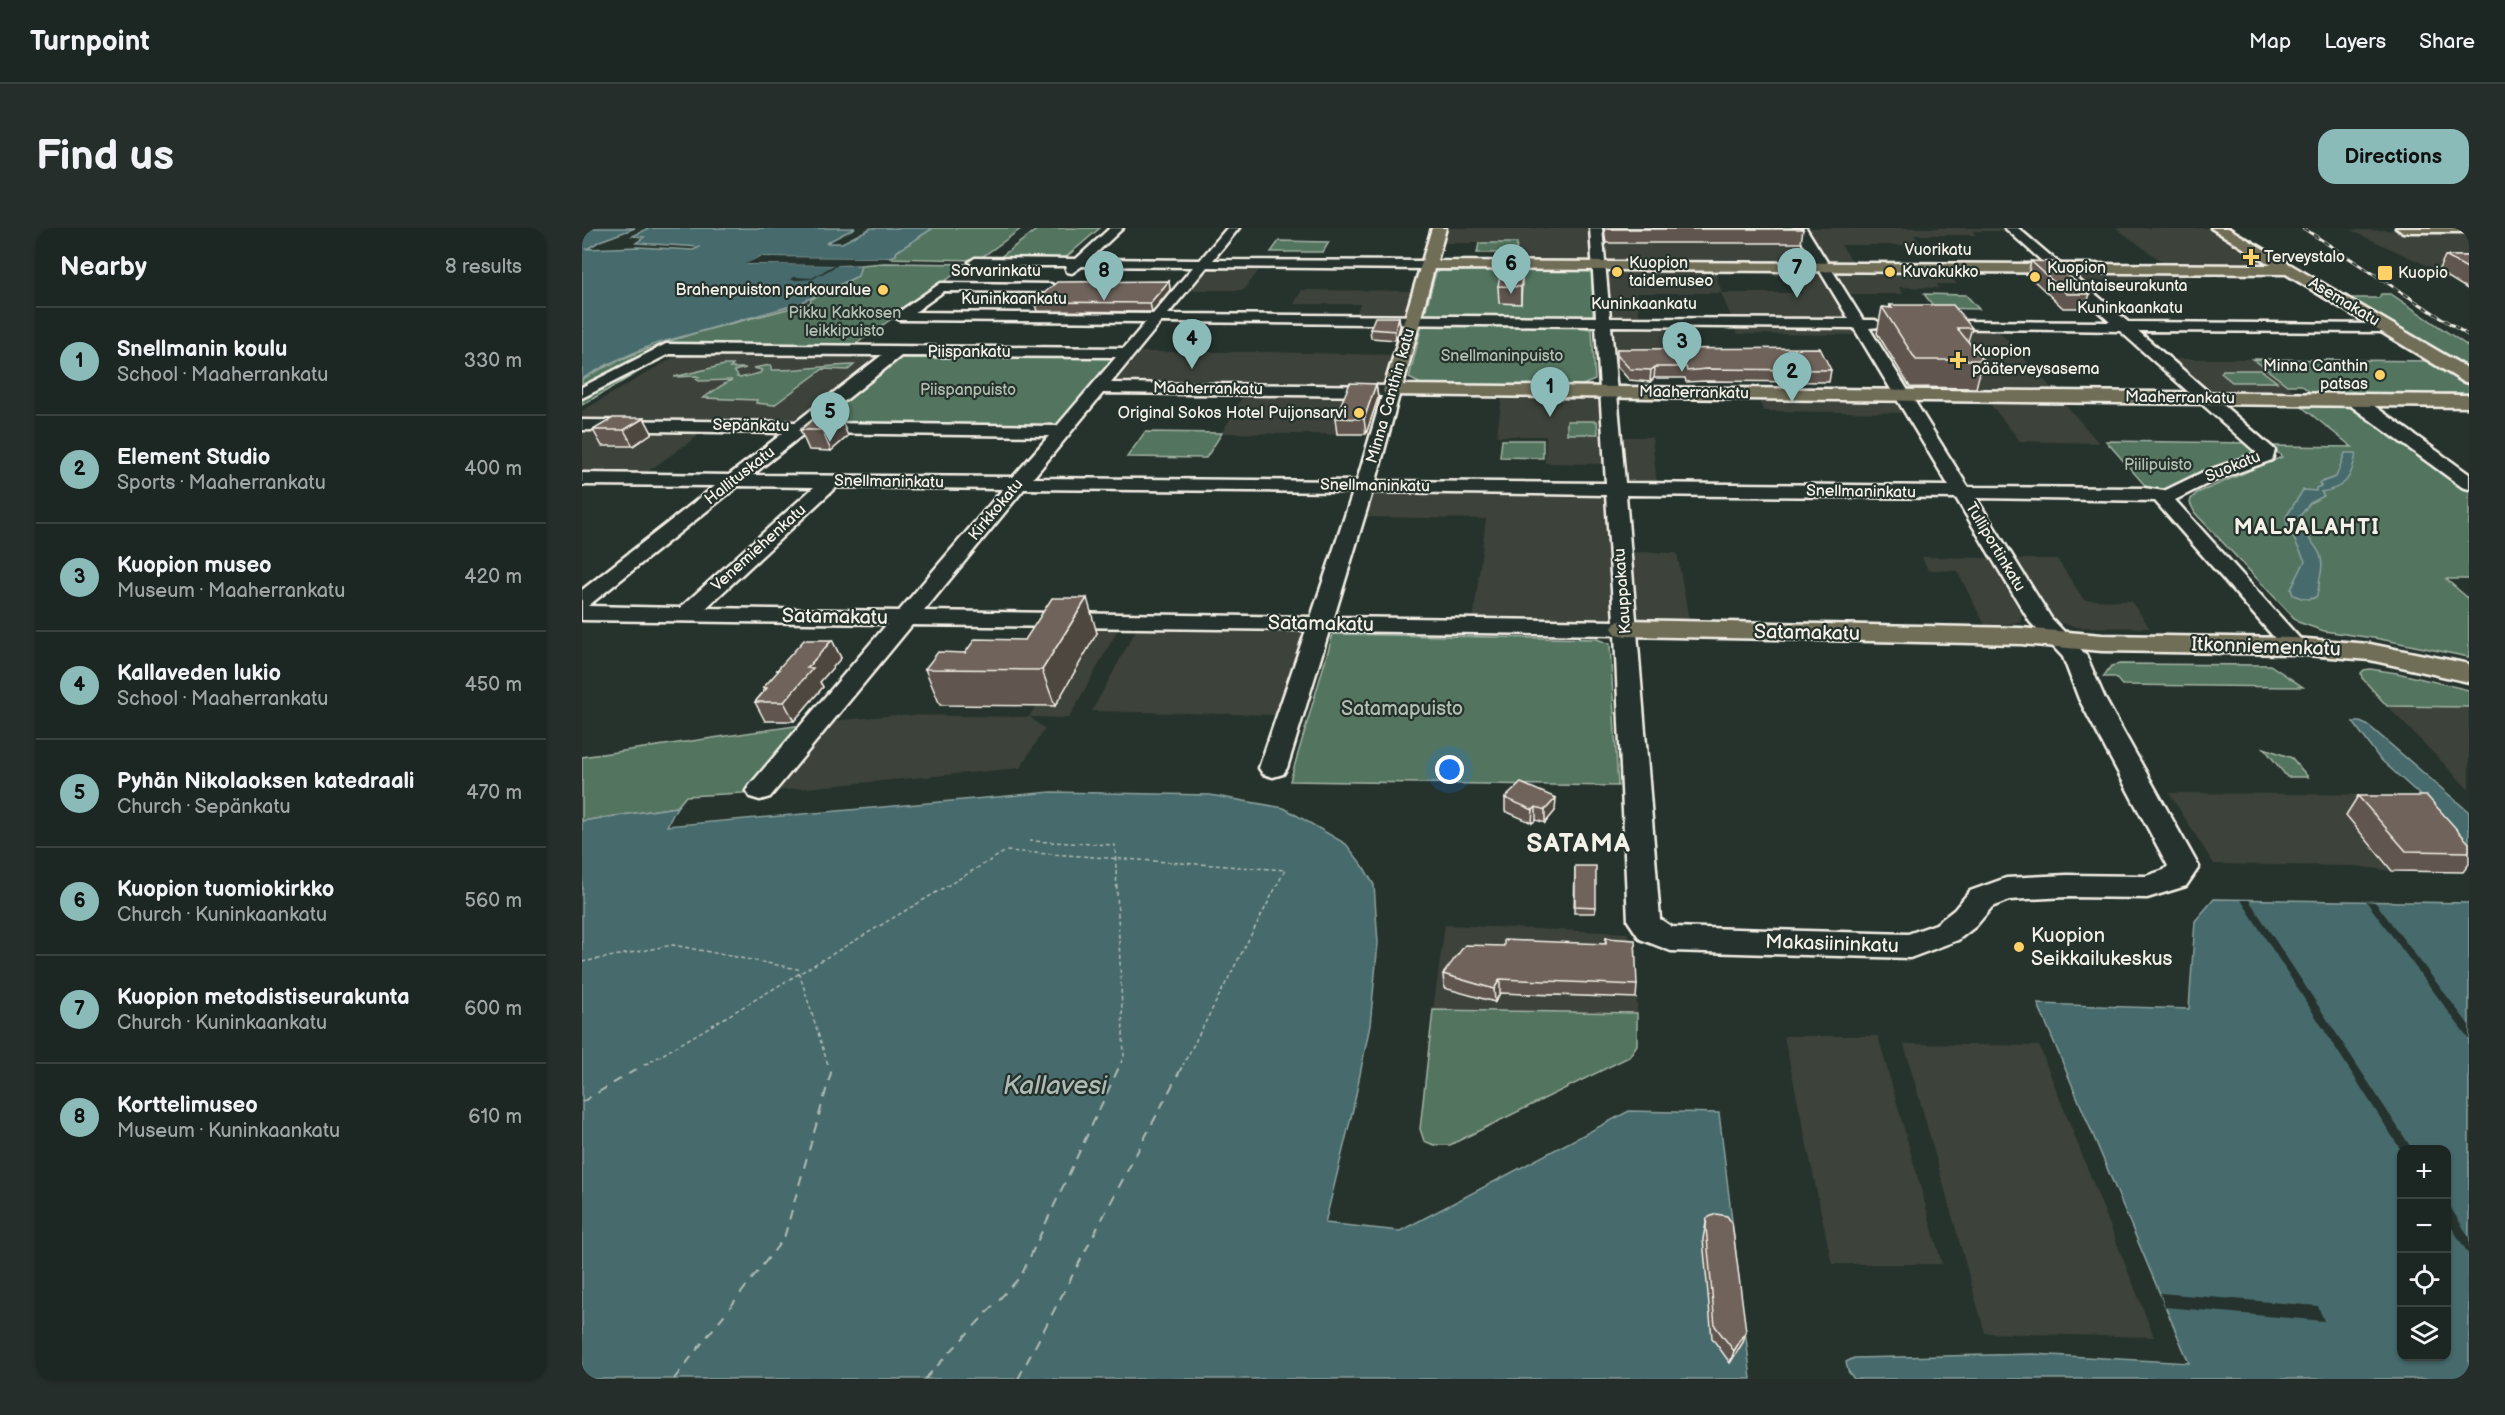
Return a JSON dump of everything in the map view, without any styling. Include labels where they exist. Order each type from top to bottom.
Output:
[{"type":"main road","name":"Minna Canthin katu","points":[[1392,391],[1439,228]]},
{"type":"main road","name":"Asemakatu","points":[[2218,228],[2469,377]]},
{"type":"main road","points":[[2403,228],[2469,228]]},
{"type":"main road","name":"Vuorikatu","points":[[1428,265],[2289,270]]},
{"type":"main road","name":"Maaherrankatu","points":[[1392,391],[2469,401]]},
{"type":"main road","name":"Satamakatu","points":[[1626,628],[2021,636],[2060,639]]},
{"type":"main road","name":"Itkonniemenkatu","points":[[2060,639],[2102,643],[2294,646],[2370,652],[2469,673]]},
{"type":"street","points":[[979,352],[1118,228]]},
{"type":"street","name":"Kirkkokatu","points":[[760,791],[1233,228]]},
{"type":"street","name":"Kauppakatu","points":[[1596,228],[1626,628],[1644,921],[1652,933],[1671,939]]},
{"type":"street","name":"Tulliportinkatu","points":[[1800,228],[2042,622],[2074,655],[2092,699],[2184,867]]},
{"type":"street","name":"Suokatu","points":[[2011,228],[2266,450],[2267,454],[2258,461],[2223,471],[2167,497]]},
{"type":"street","name":"Vuorikatu","points":[[975,262],[1428,265]]},
{"type":"street","name":"Sorvarinkatu","points":[[900,316],[941,287],[1051,288]]},
{"type":"street","name":"Kuninkaankatu","points":[[900,316],[1893,324]]},
{"type":"street","name":"Kuninkaankatu","points":[[1915,324],[2387,328]]},
{"type":"street","name":"Piispankatu","points":[[582,393],[666,349],[1129,353]]},
{"type":"street","name":"Hallituskatu","points":[[582,601],[897,351]]},
{"type":"street","name":"Maaherrankatu","points":[[1099,388],[1392,391]]},
{"type":"street","name":"Minna Canthin katu","points":[[1272,768],[1365,486],[1392,391]]},
{"type":"street","points":[[2353,399],[2469,483]]},
{"type":"street","name":"Sepänkatu","points":[[582,425],[1063,431]]},
{"type":"street","name":"Snellmaninkatu","points":[[582,479],[2144,494],[2167,497]]},
{"type":"street","name":"Venemiehenkatu","points":[[685,615],[832,481]]},
{"type":"street","points":[[2167,497],[2167,505],[2294,646]]},
{"type":"street","name":"Satamakatu","points":[[582,613],[1626,628]]},
{"type":"street","name":"Makasiininkatu","points":[[1671,939],[1910,946],[1947,932],[1965,918],[1981,899],[2006,889],[2067,886],[2148,887],[2175,878],[2184,867]]},
{"type":"shaded area","points":[[1445,228],[2004,228],[2008,231],[1973,231],[1976,235],[1914,235],[1922,245],[1841,245],[1855,265],[1515,264],[1517,243],[1441,243]]},
{"type":"shaded area","points":[[2116,228],[2213,228],[2279,268],[2171,268]]},
{"type":"shaded area","points":[[2350,230],[2469,231],[2469,290],[2439,271]]},
{"type":"shaded area","points":[[1209,265],[1262,266],[1244,290],[1190,290]]},
{"type":"shaded area","points":[[1605,268],[1714,268],[1722,293],[1802,293],[1793,276],[1772,276],[1768,269],[1820,269],[1850,321],[1732,319],[1721,293],[1636,293],[1640,319],[1611,318]]},
{"type":"shaded area","points":[[1833,270],[1945,270],[1957,284],[1937,284],[1939,288],[1899,287],[1903,294],[1849,294]]},
{"type":"shaded area","points":[[2070,272],[2177,272],[2191,282],[2081,281]]},
{"type":"shaded area","points":[[1302,290],[1414,291],[1406,317],[1355,317],[1360,304],[1294,304]]},
{"type":"shaded area","points":[[1613,324],[1669,325],[1675,354],[1614,353]]},
{"type":"shaded area","points":[[1734,325],[1854,327],[1859,335],[1737,334]]},
{"type":"shaded area","name":"Kuopion pääterveysasema","points":[[1872,327],[1995,327],[2056,393],[1909,390],[1893,362],[1886,356],[1887,351]]},
{"type":"shaded area","points":[[1140,352],[1392,355],[1382,388],[1113,385]]},
{"type":"shaded area","points":[[681,353],[881,355],[795,422],[582,421],[582,411]]},
{"type":"shaded area","points":[[2171,359],[2253,359],[2300,395],[2213,394]]},
{"type":"shaded area","points":[[1244,394],[1380,395],[1368,435],[1222,433]]},
{"type":"shaded area","points":[[1502,395],[1599,397],[1603,464],[1545,463],[1546,436],[1497,436]]},
{"type":"shaded area","points":[[1758,398],[1896,400],[1905,413],[1763,411]]},
{"type":"shaded area","points":[[1988,401],[2062,401],[2099,443],[2020,441]]},
{"type":"shaded area","points":[[582,428],[708,429],[644,474],[582,475]]},
{"type":"shaded area","points":[[1621,437],[1652,437],[1657,485],[1625,484]]},
{"type":"shaded area","points":[[1373,491],[1607,493],[1615,623],[1473,621],[1486,519],[1365,517]]},
{"type":"shaded area","points":[[1631,552],[1677,553],[1689,620],[1638,618]]},
{"type":"shaded area","points":[[1922,557],[1992,558],[2021,614],[2021,622],[1985,625],[1957,571],[1928,570]]},
{"type":"shaded area","points":[[2016,559],[2057,559],[2084,600],[2131,601],[2150,628],[2078,627],[2060,623],[2052,617]]},
{"type":"shaded area","points":[[1083,628],[1119,628],[1069,718],[1030,717],[1045,729],[1020,768],[774,791],[832,721],[897,715],[1029,717]]},
{"type":"shaded area","points":[[1137,628],[1304,631],[1277,715],[1092,711]]},
{"type":"shaded area","points":[[2387,706],[2469,707],[2469,790],[2448,768]]},
{"type":"shaded area","points":[[2169,793],[2395,795],[2463,872],[2392,871],[2356,866],[2214,864]]},
{"type":"shaded area","points":[[1445,925],[1627,933],[1637,948],[1637,1013],[1433,1010]]},
{"type":"shaded area","points":[[1784,1036],[1878,1036],[1942,1264],[1832,1264]]},
{"type":"shaded area","points":[[1904,1044],[2039,1046],[2154,1337],[1985,1333]]},
{"type":"green space","points":[[933,228],[1022,228],[978,260],[886,258],[896,255],[896,252]]},
{"type":"green space","points":[[1039,228],[1100,228],[1065,258],[999,258]]},
{"type":"green space","points":[[1279,241],[1329,242],[1323,252],[1271,252]]},
{"type":"green space","points":[[1479,243],[1517,243],[1516,253],[1477,253]]},
{"type":"green space","name":"Pikku Kakkosen leikkipuisto","points":[[969,264],[853,346],[681,347],[582,405],[582,379],[610,365],[666,342],[810,303],[811,299],[858,276],[861,265]]},
{"type":"green space","points":[[1437,268],[1592,269],[1593,318],[1424,317]]},
{"type":"green space","points":[[1924,294],[1966,295],[1979,309],[1935,308]]},
{"type":"green space","points":[[2381,294],[2391,294],[2469,347],[2469,369],[2349,298],[2379,298]]},
{"type":"green space","name":"Snellmaninpuisto","points":[[1575,324],[1592,330],[1595,380],[1575,388],[1427,387],[1409,378],[1422,325]]},
{"type":"green space","name":"Piispanpuisto","points":[[904,355],[1118,357],[1059,426],[817,423]]},
{"type":"green space","points":[[2253,359],[2432,361],[2469,383],[2469,393],[2314,395],[2301,385],[2287,385]]},
{"type":"green space","points":[[733,365],[730,368],[746,368],[734,371],[740,378],[760,373],[762,370],[753,368],[771,365],[771,370],[781,370],[854,365],[848,370],[823,369],[774,405],[756,403],[757,400],[703,398],[732,380],[699,381],[696,379],[699,377],[696,376],[674,377]]},
{"type":"green space","points":[[2223,370],[2261,370],[2277,382],[2232,382],[2221,373]]},
{"type":"green space","points":[[2297,403],[2349,403],[2469,490],[2469,579],[2446,579],[2469,599],[2469,657],[2380,639],[2324,631],[2298,622],[2195,513],[2190,503],[2197,493],[2282,457],[2272,446],[2352,447]]},
{"type":"green space","points":[[1567,421],[1597,421],[1598,434],[1567,434]]},
{"type":"green space","points":[[1145,432],[1222,433],[1206,458],[1127,457]]},
{"type":"green space","points":[[1502,440],[1543,440],[1543,458],[1500,457]]},
{"type":"green space","name":"Piilipuisto","points":[[2106,441],[2248,443],[2260,450],[2256,455],[2173,488],[2149,490]]},
{"type":"green space","name":"Satamapuisto","points":[[1333,634],[1597,639],[1610,644],[1618,786],[1290,781]]},
{"type":"green space","points":[[2120,664],[2270,665],[2303,687],[2122,685],[2115,677],[2103,677],[2111,666]]},
{"type":"green space","points":[[2370,669],[2469,690],[2469,707],[2387,706],[2362,678],[2361,673]]},
{"type":"green space","points":[[802,725],[743,793],[686,796],[677,807],[582,821],[582,757]]},
{"type":"green space","points":[[2264,748],[2292,758],[2308,777],[2287,777]]},
{"type":"green space","points":[[1433,1010],[1637,1013],[1637,1045],[1629,1057],[1450,1145],[1434,1145],[1424,1141],[1420,1129]]},
{"type":"water","points":[[582,228],[635,228],[600,241],[587,249],[638,247],[693,250],[700,247],[636,243],[644,237],[633,236],[649,228],[855,228],[826,243],[842,243],[871,228],[933,228],[896,252],[896,255],[886,258],[760,257],[747,264],[861,265],[858,276],[798,304],[652,345],[608,364],[582,379]]},
{"type":"water","points":[[2345,453],[2356,453],[2350,475],[2336,488],[2321,492],[2324,496],[2310,503],[2300,516],[2305,533],[2321,558],[2322,566],[2316,597],[2308,599],[2293,595],[2291,589],[2305,561],[2287,525],[2286,517],[2303,490],[2316,491],[2316,488],[2321,486],[2319,483],[2336,477]]},
{"type":"water","points":[[2353,722],[2369,726],[2469,812],[2469,850],[2421,796],[2379,758]]},
{"type":"water","name":"Kallavesi","points":[[1052,792],[1210,795],[1284,808],[1346,844],[1363,866],[1374,885],[1378,943],[1370,1025],[1353,1109],[1325,1223],[1400,1231],[1629,1111],[1719,1113],[1751,1379],[582,1379],[582,821],[677,807],[667,826]]},
{"type":"water","points":[[2214,899],[2469,903],[2469,1379],[1854,1379],[1848,1371],[1846,1362],[1854,1358],[2033,1354],[2189,1363],[2038,1004],[2189,1009],[2195,921]]},
{"type":"pier","points":[[760,257],[893,258],[886,261],[757,261],[861,262],[864,264],[838,265],[813,279],[790,280],[794,277],[812,278],[834,265],[745,264]]},
{"type":"pier","points":[[2241,900],[2249,900],[2409,1145],[2398,1145]]},
{"type":"pier","points":[[2366,901],[2375,902],[2469,1025],[2469,1039]]},
{"type":"pier","points":[[2451,1208],[2469,1237],[2469,1255],[2451,1226]]},
{"type":"pier","points":[[2160,1293],[2318,1306],[2324,1321],[2165,1307]]},
{"type":"building","points":[[1802,228],[1803,229],[1606,229]]},
{"type":"building","points":[[2445,256],[2469,256],[2469,269]]},
{"type":"building","points":[[2031,261],[2053,262],[2090,294],[2067,294]]},
{"type":"building","points":[[1502,265],[1522,265],[1521,287],[1498,286]]},
{"type":"building","points":[[1169,281],[1150,303],[1034,302],[1057,282]]},
{"type":"building","points":[[1890,305],[1953,305],[1972,328],[1957,328],[1983,360],[1916,360],[1882,307],[1892,308]]},
{"type":"building","points":[[1375,317],[1399,317],[1395,331],[1370,329]]},
{"type":"building","points":[[1820,348],[1831,370],[1706,369],[1687,371],[1686,367],[1630,369],[1617,355],[1617,349]]},
{"type":"building","points":[[1350,383],[1376,384],[1364,419],[1335,418]]},
{"type":"building","points":[[818,415],[840,416],[822,430],[800,430]]},
{"type":"building","points":[[613,418],[644,418],[624,430],[593,430]]},
{"type":"building","points":[[1052,598],[1087,598],[1042,670],[925,669],[938,652],[965,653],[975,639],[1025,640]]},
{"type":"building","points":[[804,640],[832,640],[807,668],[813,668],[784,702],[755,702],[767,688],[763,688],[779,670],[777,670]]},
{"type":"building","points":[[1521,783],[1556,798],[1545,810],[1536,807],[1533,810],[1505,798]]},
{"type":"building","points":[[2358,796],[2427,796],[2469,843],[2469,852],[2406,851]]},
{"type":"building","points":[[1575,866],[1596,866],[1596,907],[1575,906]]},
{"type":"building","points":[[1606,938],[1635,940],[1637,985],[1500,979],[1494,989],[1443,974],[1465,945],[1504,946],[1504,940],[1606,944]]},
{"type":"building","points":[[1716,1214],[1727,1216],[1732,1223],[1746,1331],[1734,1351],[1715,1326],[1706,1227],[1707,1218]]},
{"type":"ferry route","points":[[1029,841],[1115,845],[1116,858]]},
{"type":"ferry route","points":[[799,973],[1006,851],[1116,858]]},
{"type":"ferry route","points":[[1116,858],[1285,870],[1183,1065]]},
{"type":"ferry route","points":[[1116,858],[1124,1056],[1120,1065]]},
{"type":"ferry route","points":[[582,962],[673,945],[798,969],[799,973]]},
{"type":"ferry route","points":[[645,1065],[799,973]]},
{"type":"ferry route","points":[[799,973],[828,1065]]},
{"type":"ferry route","points":[[582,1102],[647,1063]]},
{"type":"ferry route","points":[[674,1379],[784,1238],[831,1073],[828,1063]]},
{"type":"ferry route","points":[[925,1379],[1021,1276],[1121,1063]]},
{"type":"ferry route","points":[[1018,1379],[1184,1063]]},
{"type":"railway","points":[[2303,228],[2469,336]]},
{"type":"place","name":"Terveystalo","points":[[2251,257]]},
{"type":"place","name":"Kuopion taidemuseo","points":[[1617,272]]},
{"type":"place","name":"Kuvakukko","points":[[1890,272]]},
{"type":"place","name":"Kuopio","points":[[2385,273]]},
{"type":"place","name":"Kuopion helluntaiseurakunta","points":[[2035,277]]},
{"type":"place","name":"Brahenpuiston parkouralue","points":[[883,290]]},
{"type":"place","name":"Kuopion tuomiokirkko","points":[[1511,294]]},
{"type":"place","name":"Kuopion metodistiseurakunta","points":[[1797,298]]},
{"type":"place","name":"Korttelimuseo","points":[[1104,301]]},
{"type":"place","name":"Kuopion pääterveysasema","points":[[1958,360]]},
{"type":"place","name":"Kallaveden lukio","points":[[1192,369]]},
{"type":"place","name":"Kuopion museo","points":[[1682,372]]},
{"type":"place","name":"Minna Canthin patsas","points":[[2380,375]]},
{"type":"place","name":"Element Studio","points":[[1792,402]]},
{"type":"place","name":"Original Sokos Hotel Puijonsarvi","points":[[1359,413]]},
{"type":"place","name":"Snellmanin koulu","points":[[1550,417]]},
{"type":"place","name":"Pyhän Nikolaoksen katedraali","points":[[830,442]]},
{"type":"place","name":"Kuopion Seikkailukeskus","points":[[2019,947]]},
{"type":"district","name":"MALJALAHTI","points":[[2307,527]]},
{"type":"district","name":"SATAMA","points":[[1579,844]]}]
